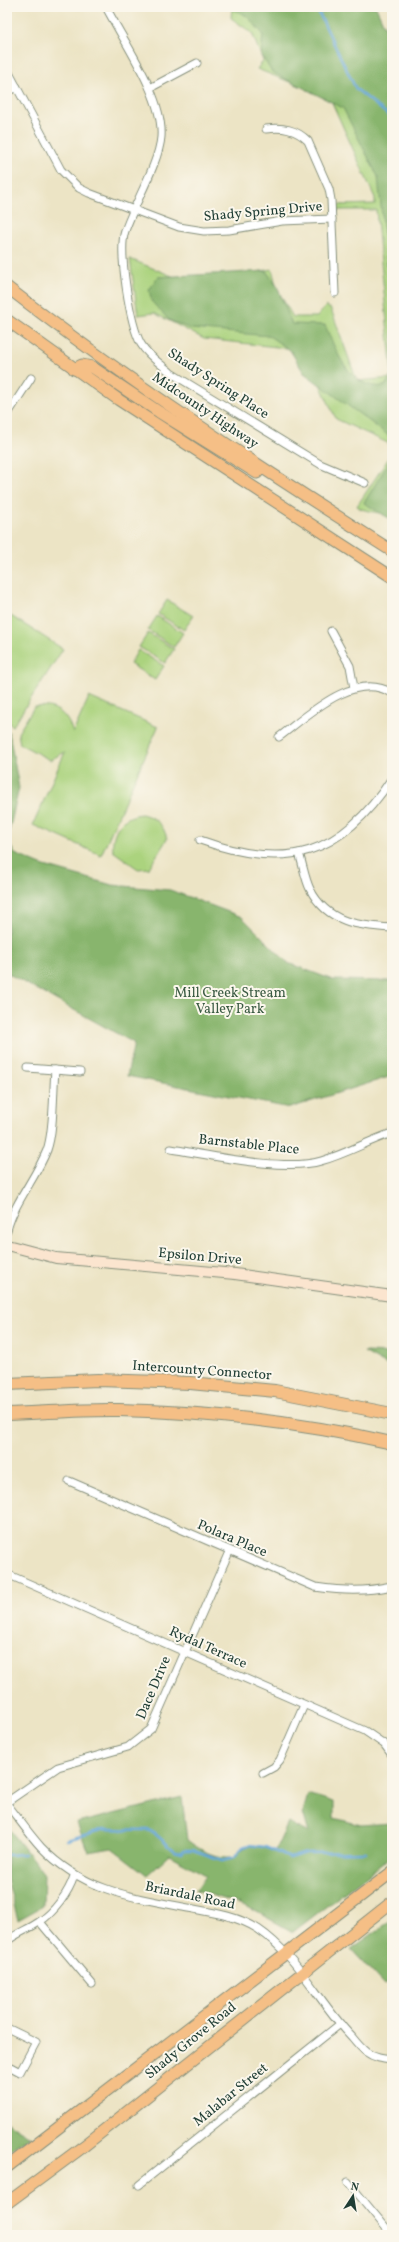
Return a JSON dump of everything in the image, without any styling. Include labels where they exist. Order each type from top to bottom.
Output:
[{"type":"highway","name":"Intercounty Connector","points":[[7,1384],[98,1380],[190,1383],[275,1390],[392,1414]]},
{"type":"highway","points":[[7,1414],[118,1410],[230,1416],[308,1426],[392,1443]]},
{"type":"main road","name":"Midcounty Highway","points":[[7,287],[133,380],[294,489],[392,551]]},
{"type":"main road","points":[[7,320],[74,369],[392,577]]},
{"type":"main road","points":[[74,369],[82,365],[92,367],[159,412],[278,486],[294,489]]},
{"type":"main road","name":"Shady Grove Road","points":[[7,2167],[392,1872]]},
{"type":"main road","name":"Shady Grove Road","points":[[7,2203],[84,2146],[301,1972],[392,1902]]},
{"type":"street","name":"Shady Spring Place","points":[[106,7],[150,88],[159,112],[161,137],[156,154],[125,232],[122,247],[124,271],[132,312],[141,343],[152,357],[172,373],[320,464],[365,483]]},
{"type":"street","points":[[150,88],[197,63]]},
{"type":"street","name":"Shady Spring Drive","points":[[7,69],[61,170],[72,182],[89,193],[179,227],[204,231],[229,230],[282,221],[332,219]]},
{"type":"street","points":[[7,92],[16,87]]},
{"type":"street","points":[[266,129],[287,129],[296,132],[308,141],[329,189],[332,219],[335,293]]},
{"type":"street","points":[[7,415],[31,378]]},
{"type":"street","points":[[331,631],[350,666],[354,688]]},
{"type":"street","points":[[279,737],[330,699],[354,688],[376,688],[392,693]]},
{"type":"street","points":[[200,840],[224,848],[257,856],[274,856],[299,853],[341,836],[361,819],[392,778]]},
{"type":"street","points":[[299,853],[310,889],[322,907],[348,923],[392,928]]},
{"type":"street","points":[[28,1068],[80,1072]]},
{"type":"street","points":[[7,1230],[16,1207],[38,1169],[47,1149],[55,1070]]},
{"type":"street","name":"Barnstable Place","points":[[171,1149],[274,1164],[308,1164],[322,1161],[392,1133]]},
{"type":"street","name":"Epsilon Drive","points":[[7,1245],[56,1258],[235,1274],[392,1296]]},
{"type":"street","name":"Polara Place","points":[[69,1481],[229,1552],[315,1587],[346,1592],[392,1586]]},
{"type":"street","name":"Dace Drive","points":[[7,1803],[58,1767],[128,1747],[151,1729],[183,1652],[229,1552]]},
{"type":"street","name":"Rydal Terrace","points":[[7,1574],[365,1731],[384,1744],[392,1755]]},
{"type":"street","points":[[263,1773],[274,1767],[280,1760],[304,1705]]},
{"type":"street","name":"Briardale Road","points":[[7,1803],[41,1847],[74,1876],[103,1889],[128,1897],[225,1915],[243,1921],[259,1930],[285,1954],[301,1972],[340,2024],[366,2052],[378,2058],[392,2060]]},
{"type":"street","points":[[7,1941],[40,1922],[56,1906],[72,1884],[74,1876]]},
{"type":"street","points":[[40,1922],[92,1984]]},
{"type":"street","name":"Malabar Street","points":[[139,2185],[340,2024]]},
{"type":"street","points":[[7,2028],[36,2042],[20,2072],[7,2065]]},
{"type":"street","points":[[348,2182],[392,2235]]},
{"type":"green space","points":[[228,7],[376,7],[392,43],[392,313],[378,177],[343,108],[272,72],[261,55],[263,34],[247,16]]},
{"type":"green space","points":[[232,7],[392,53],[392,375],[376,210],[337,210],[336,205],[375,204],[375,198],[330,98],[257,69],[263,61],[252,33],[231,18]]},
{"type":"green space","points":[[130,259],[192,284],[272,269],[277,289],[293,317],[317,317],[326,306],[331,309],[357,381],[392,378],[392,445],[336,419],[304,350],[204,339],[154,313],[138,315]]},
{"type":"green space","points":[[266,271],[277,286],[292,324],[325,325],[340,357],[354,376],[362,382],[373,386],[385,386],[392,374],[392,438],[304,373],[290,350],[269,336],[191,329],[169,320],[152,302],[149,290],[158,277]]},
{"type":"green space","points":[[392,453],[392,516],[361,509],[357,506]]},
{"type":"green space","points":[[392,457],[392,520],[364,503]]},
{"type":"green space","points":[[167,600],[193,616],[184,630],[158,614]]},
{"type":"green space","points":[[11,616],[63,649],[13,726],[7,722],[7,621]]},
{"type":"green space","points":[[157,616],[183,633],[174,647],[148,630]]},
{"type":"green space","points":[[148,633],[174,649],[165,663],[139,647]]},
{"type":"green space","points":[[138,650],[164,666],[155,680],[130,664]]},
{"type":"green space","points":[[89,697],[158,727],[101,855],[33,825],[65,752],[50,760],[20,744],[18,733],[34,707],[41,706],[54,709],[64,715],[73,733]]},
{"type":"green space","points":[[7,731],[9,732],[19,788],[7,840]]},
{"type":"green space","points":[[142,814],[159,823],[166,834],[167,839],[149,868],[138,869],[113,851],[113,844],[116,831],[123,821],[135,815]]},
{"type":"green space","name":"Mill Creek Stream Valley Park","points":[[7,840],[15,854],[41,865],[112,885],[170,890],[242,917],[288,963],[333,980],[392,981],[392,1076],[290,1108],[127,1076],[134,1043],[7,973]]},
{"type":"green space","points":[[364,1352],[392,1353],[392,1368]]},
{"type":"green space","points":[[308,1794],[334,1802],[334,1818],[361,1825],[392,1823],[392,1856],[293,1932],[246,1906],[196,1890],[206,1875],[169,1855],[147,1875],[112,1848],[88,1852],[77,1823],[182,1797],[187,1840],[198,1848],[209,1853],[220,1856],[234,1857],[244,1848],[253,1845],[275,1851],[288,1823],[309,1833],[303,1813]]},
{"type":"green space","points":[[7,1826],[44,1874],[43,1906],[18,1920],[7,1879]]},
{"type":"green space","points":[[392,1920],[392,1982],[384,1985],[351,1949]]},
{"type":"green space","points":[[7,2122],[30,2137],[7,2152]]},
{"type":"waterway","points":[[316,7],[356,89],[392,118]]},
{"type":"waterway","points":[[67,1840],[105,1829],[147,1830],[153,1832],[175,1851],[181,1853],[183,1850],[193,1850],[222,1860],[234,1857],[243,1847],[249,1845],[265,1847],[290,1858],[306,1853],[366,1852]]},
{"type":"waterway","points":[[7,1855],[24,1854]]}]
